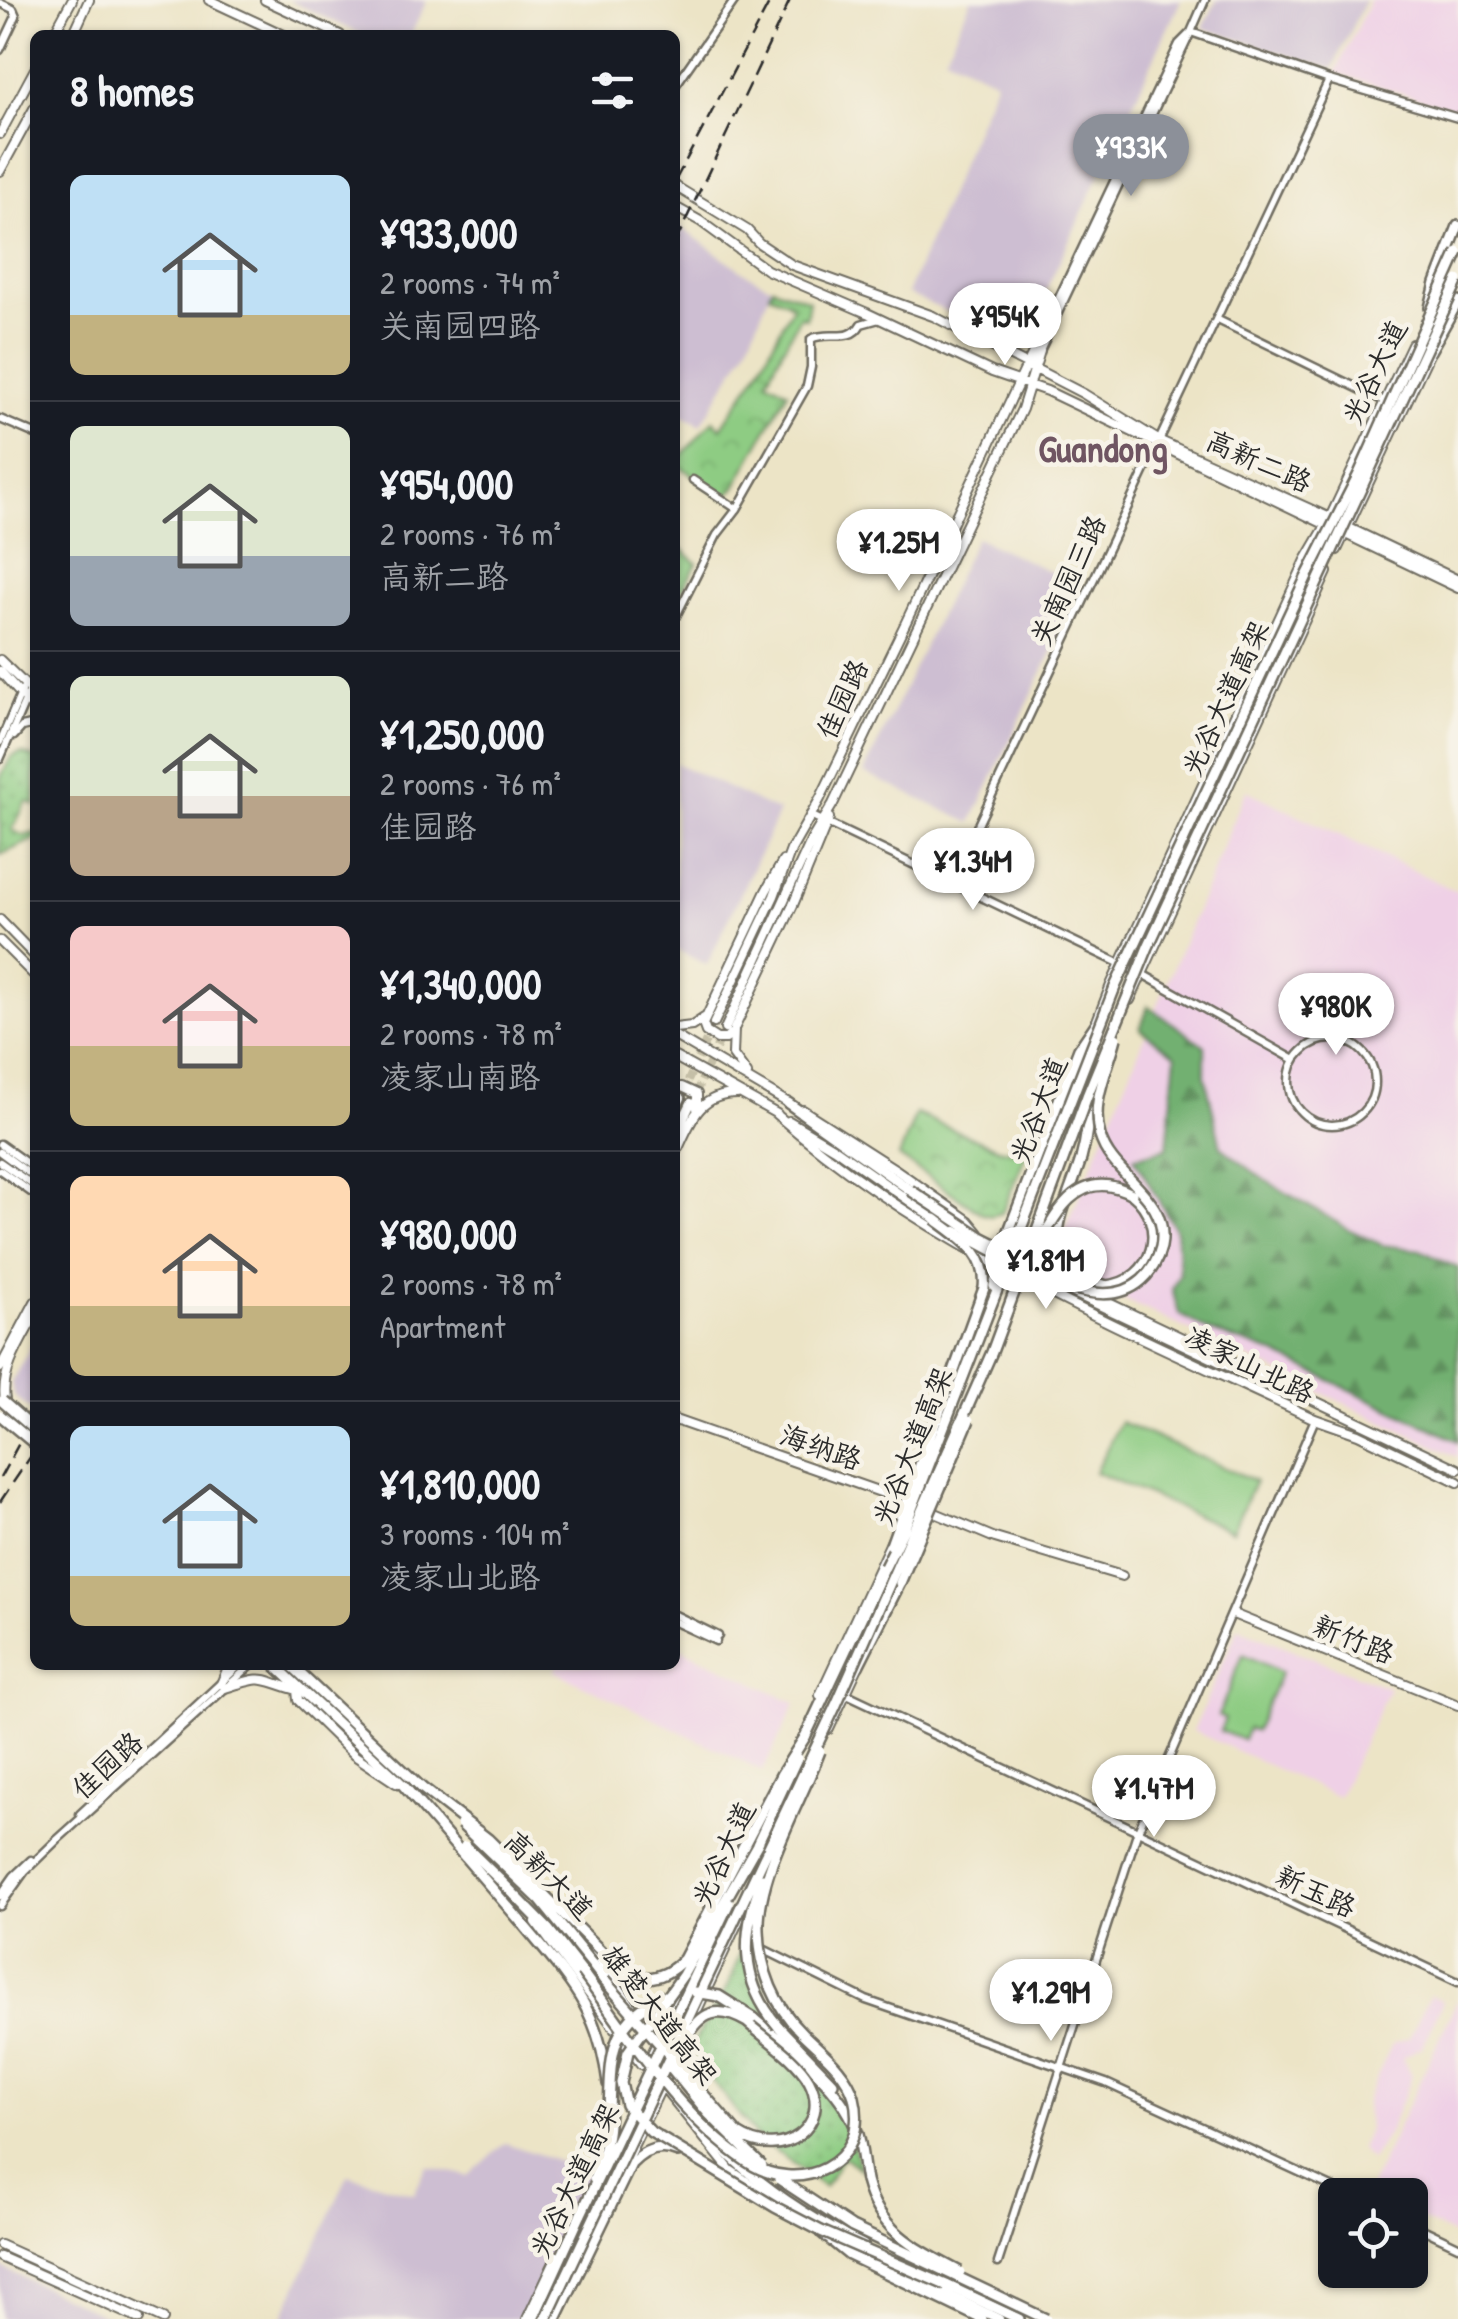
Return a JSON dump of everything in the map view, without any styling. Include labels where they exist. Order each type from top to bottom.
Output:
[{"type":"highway","points":[[1430,308],[1455,249],[1458,226]]},
{"type":"highway","name":"光谷大道高架","points":[[530,2319],[904,1530],[1115,987],[1298,595],[1360,474],[1455,249]]},
{"type":"highway","name":"光谷大道高架","points":[[551,2319],[836,1706],[992,1352],[1092,1082],[1148,947],[1458,280]]},
{"type":"highway","points":[[1430,351],[1458,302]]},
{"type":"highway","points":[[1054,1283],[1095,1294],[1117,1292],[1140,1282],[1160,1251],[1158,1214],[1144,1192],[1106,1150],[1096,1119],[1098,1095],[1122,1016]]},
{"type":"highway","points":[[989,1314],[1007,1236],[1079,1050],[1096,1024]]},
{"type":"highway","points":[[1089,1097],[1089,1130],[1057,1235],[1060,1253],[1076,1274],[1107,1286]]},
{"type":"highway","points":[[788,1103],[981,1237],[1035,1265],[1072,1282],[1107,1286],[1127,1281],[1142,1269],[1152,1252],[1154,1235],[1151,1217],[1141,1202],[1124,1190],[1096,1186],[1070,1199],[1054,1216],[1010,1303]]},
{"type":"highway","points":[[885,1567],[984,1288],[984,1270],[978,1254],[935,1219]]},
{"type":"highway","points":[[858,1666],[944,1484],[992,1352]]},
{"type":"highway","points":[[4,1400],[30,1423]]},
{"type":"highway","points":[[0,1417],[30,1443]]},
{"type":"highway","name":"雄楚大道高架","points":[[278,1670],[548,1930],[697,2122],[741,2166],[812,2217],[1019,2319]]},
{"type":"highway","name":"雄楚大道高架","points":[[299,1670],[540,1900],[708,2113],[752,2157],[852,2227],[1049,2319]]},
{"type":"highway","points":[[697,2122],[747,2162],[784,2178],[824,2170],[840,2157],[851,2138],[856,2118],[850,2087],[776,1999],[764,1969],[759,1930],[776,1856],[836,1706]]},
{"type":"highway","points":[[836,1706],[754,1900],[746,1932],[746,1961],[754,1991],[765,2010],[837,2088],[851,2112],[872,2201],[883,2221],[896,2235],[1049,2319]]},
{"type":"highway","points":[[422,1788],[488,1839],[618,1968],[635,1978],[656,1978],[684,1959],[781,1774],[806,1737]]},
{"type":"highway","points":[[399,1784],[464,1852],[582,1998],[599,2032],[608,2092]]},
{"type":"highway","points":[[758,1841],[683,1974],[628,2052],[621,2072],[622,2094],[634,2117],[795,2218],[946,2285]]},
{"type":"highway","points":[[604,1980],[664,2051],[676,2066],[712,2108],[750,2142],[775,2146],[795,2138],[809,2123],[814,2098],[801,2070],[747,2022],[735,2014],[714,2012],[695,2024],[676,2056],[666,2074],[657,2091],[647,2108],[638,2126]]},
{"type":"highway","points":[[582,2214],[606,2138],[611,2058],[625,2024],[646,2005],[666,1995],[708,1994],[742,2010],[821,2078],[850,2116],[858,2135]]},
{"type":"highway","points":[[551,2319],[631,2164],[644,2152],[663,2148],[694,2158]]},
{"type":"highway","points":[[809,2222],[849,2255],[982,2319]]},
{"type":"main road","points":[[56,30],[72,0]]},
{"type":"main road","points":[[209,0],[273,30]]},
{"type":"main road","points":[[265,0],[329,30]]},
{"type":"main road","points":[[76,30],[89,3]]},
{"type":"main road","points":[[0,134],[30,78]]},
{"type":"main road","points":[[0,172],[30,116]]},
{"type":"main road","name":"高新二路","points":[[680,189],[747,230],[759,243],[792,264],[923,312],[1031,366],[1157,443]]},
{"type":"main road","name":"高新二路","points":[[680,210],[767,270],[1328,521],[1458,588]]},
{"type":"main road","name":"光谷大道","points":[[551,2319],[847,1694],[927,1510],[1089,1097],[1458,292]]},
{"type":"main road","name":"光谷大道","points":[[530,2319],[910,1502],[1120,963],[1306,560],[1430,308]]},
{"type":"main road","points":[[1031,366],[1038,349]]},
{"type":"main road","name":"佳园路","points":[[791,850],[1031,366]]},
{"type":"main road","name":"佳园路","points":[[730,1029],[1022,410],[1031,366]]},
{"type":"main road","points":[[1362,502],[1357,523],[1366,536]]},
{"type":"main road","name":"高新二路","points":[[1346,531],[1366,536],[1458,580]]},
{"type":"main road","points":[[0,660],[28,692]]},
{"type":"main road","points":[[0,670],[28,692]]},
{"type":"main road","points":[[730,1029],[722,1040],[710,1035],[704,1028],[707,1015],[766,891],[791,850]]},
{"type":"main road","points":[[714,1023],[774,896],[791,850]]},
{"type":"main road","points":[[0,920],[30,951]]},
{"type":"main road","points":[[0,942],[30,971]]},
{"type":"main road","points":[[680,1027],[692,1026],[707,1015]]},
{"type":"main road","points":[[730,1029],[733,1055],[755,1082]]},
{"type":"main road","points":[[680,1042],[845,1134],[969,1221],[1006,1254],[1458,1469]]},
{"type":"main road","points":[[680,1062],[834,1148],[935,1219],[1054,1283],[1340,1418],[1358,1434]]},
{"type":"main road","points":[[680,1087],[697,1094],[680,1142]]},
{"type":"main road","points":[[680,1128],[694,1106],[716,1096],[742,1094]]},
{"type":"main road","name":"凌家山北路","points":[[776,1114],[1000,1270],[1315,1420],[1358,1434],[1458,1482]]},
{"type":"main road","points":[[0,1368],[30,1311]]},
{"type":"main road","points":[[4,1400],[3,1376],[30,1325]]},
{"type":"main road","name":"海纳路","points":[[680,1422],[910,1502],[995,1538],[1122,1576]]},
{"type":"main road","name":"新竹路","points":[[1233,1614],[1458,1705]]},
{"type":"main road","points":[[228,1670],[223,1686],[267,1678],[297,1690]]},
{"type":"main road","name":"高新大道","points":[[278,1670],[399,1784],[538,1924],[641,2064],[647,2064],[730,2170],[853,2248],[999,2319]]},
{"type":"main road","name":"高新大道","points":[[299,1670],[539,1895],[599,1959],[672,2064],[732,2133],[806,2195],[854,2224],[1049,2319]]},
{"type":"main road","points":[[0,2245],[141,2316]]},
{"type":"main road","points":[[0,2257],[141,2316],[163,2319]]},
{"type":"street","points":[[1038,349],[1179,44],[1191,32],[1205,0]]},
{"type":"street","points":[[680,79],[732,1]]},
{"type":"street","points":[[0,3],[13,9],[16,16],[0,50]]},
{"type":"street","points":[[1191,32],[1329,80],[1458,118]]},
{"type":"street","name":"关南园三路","points":[[952,882],[1329,80]]},
{"type":"street","points":[[680,608],[717,535],[738,509],[807,386],[811,339],[819,335],[849,336],[861,324],[880,318]]},
{"type":"street","points":[[1218,320],[1384,401]]},
{"type":"street","points":[[0,417],[30,430]]},
{"type":"street","points":[[693,480],[738,509]]},
{"type":"street","points":[[0,759],[28,692]]},
{"type":"street","points":[[4,744],[22,727],[30,725]]},
{"type":"street","points":[[810,815],[1144,974],[1295,1060]]},
{"type":"street","points":[[1317,1042],[1346,1042],[1369,1060],[1374,1074],[1370,1102],[1351,1120],[1324,1124],[1312,1120],[1300,1111],[1289,1087],[1295,1060],[1317,1042]]},
{"type":"street","points":[[0,1144],[30,1165]]},
{"type":"street","points":[[0,1152],[30,1178]]},
{"type":"street","points":[[0,1162],[30,1179]]},
{"type":"street","points":[[0,1170],[30,1191]]},
{"type":"street","points":[[970,1252],[981,1251],[986,1242],[982,1236]]},
{"type":"street","points":[[998,2264],[1137,1833],[1315,1420]]},
{"type":"street","points":[[680,1621],[717,1638]]},
{"type":"street","name":"佳园路","points":[[0,1906],[25,1871],[236,1670]]},
{"type":"street","name":"佳园路","points":[[0,1896],[14,1876],[245,1670]]},
{"type":"street","name":"新玉路","points":[[847,1694],[1458,1982]]},
{"type":"street","points":[[734,1933],[866,2000],[1140,2098],[1318,2180]]},
{"type":"street","points":[[1428,2232],[1458,2246]]},
{"type":"shaded area","points":[[288,0],[427,0],[413,30],[352,30]]},
{"type":"shaded area","points":[[971,0],[1181,0],[1021,344],[907,294],[996,80],[945,56]]},
{"type":"shaded area","points":[[1217,0],[1365,0],[1332,69],[1203,28]]},
{"type":"shaded area","points":[[1370,0],[1458,0],[1458,110],[1335,73]]},
{"type":"shaded area","points":[[680,227],[745,273],[772,287],[747,348],[701,425],[680,414]]},
{"type":"shaded area","points":[[976,537],[1083,587],[971,823],[864,773]]},
{"type":"shaded area","points":[[680,765],[779,812],[707,965],[680,952]]},
{"type":"shaded area","points":[[1246,790],[1458,892],[1458,1457],[1051,1265]]},
{"type":"shaded area","points":[[30,1348],[30,1409],[15,1397],[11,1383]]},
{"type":"shaded area","points":[[1238,1628],[1389,1688],[1338,1797],[1193,1731]]},
{"type":"shaded area","points":[[680,1647],[796,1703],[763,1771],[554,1671],[680,1670]]},
{"type":"shaded area","points":[[1430,1995],[1443,2001],[1422,2047],[1402,2058],[1412,2075],[1389,2132],[1371,2160],[1360,2149],[1368,2130],[1366,2101],[1392,2044],[1409,2038]]},
{"type":"shaded area","points":[[1458,1999],[1458,2237],[1428,2223],[1428,2178],[1374,2178]]},
{"type":"shaded area","points":[[505,2143],[595,2173],[527,2319],[282,2319],[348,2175],[414,2194],[427,2166],[468,2176]]},
{"type":"shaded area","points":[[0,2267],[112,2319],[0,2319]]},
{"type":"green space","points":[[772,287],[809,300],[806,318],[800,316],[767,380],[788,391],[735,487],[725,498],[680,466],[680,457],[713,420],[721,428],[758,372],[792,307],[769,294]]},
{"type":"green space","points":[[680,548],[697,563],[680,593]]},
{"type":"green space","points":[[21,753],[30,756],[30,802],[27,801],[12,830],[24,836],[30,834],[30,841],[0,855],[0,778],[12,756]]},
{"type":"green space","points":[[1148,1006],[1205,1046],[1205,1075],[1221,1147],[1263,1179],[1350,1230],[1382,1245],[1420,1250],[1458,1268],[1458,1441],[1273,1353],[1209,1331],[1179,1314],[1172,1289],[1179,1273],[1176,1231],[1134,1157],[1167,1148],[1176,1055],[1140,1029]]},
{"type":"green space","points":[[916,1114],[998,1148],[1026,1154],[1002,1213],[983,1214],[899,1157]]},
{"type":"green space","points":[[1120,1422],[1255,1481],[1232,1531],[1095,1472]]},
{"type":"green space","points":[[1243,1654],[1281,1672],[1255,1731],[1248,1728],[1243,1740],[1220,1731],[1225,1719],[1218,1716]]},
{"type":"green space","points":[[742,1949],[751,1955],[800,2068],[828,2096],[848,2126],[860,2169],[843,2156],[824,2187],[755,2135],[700,2065],[693,2043],[728,1986]]},
{"type":"tunnel","points":[[683,1092],[714,1023]]},
{"type":"tunnel","points":[[691,1103],[725,1029]]},
{"type":"railway","points":[[680,172],[771,0]]},
{"type":"railway","points":[[680,232],[790,0]]},
{"type":"railway","points":[[0,1478],[30,1423]]},
{"type":"railway","points":[[0,1502],[30,1457]]},
{"type":"district","name":"Guandong","points":[[1103,448]]}]
